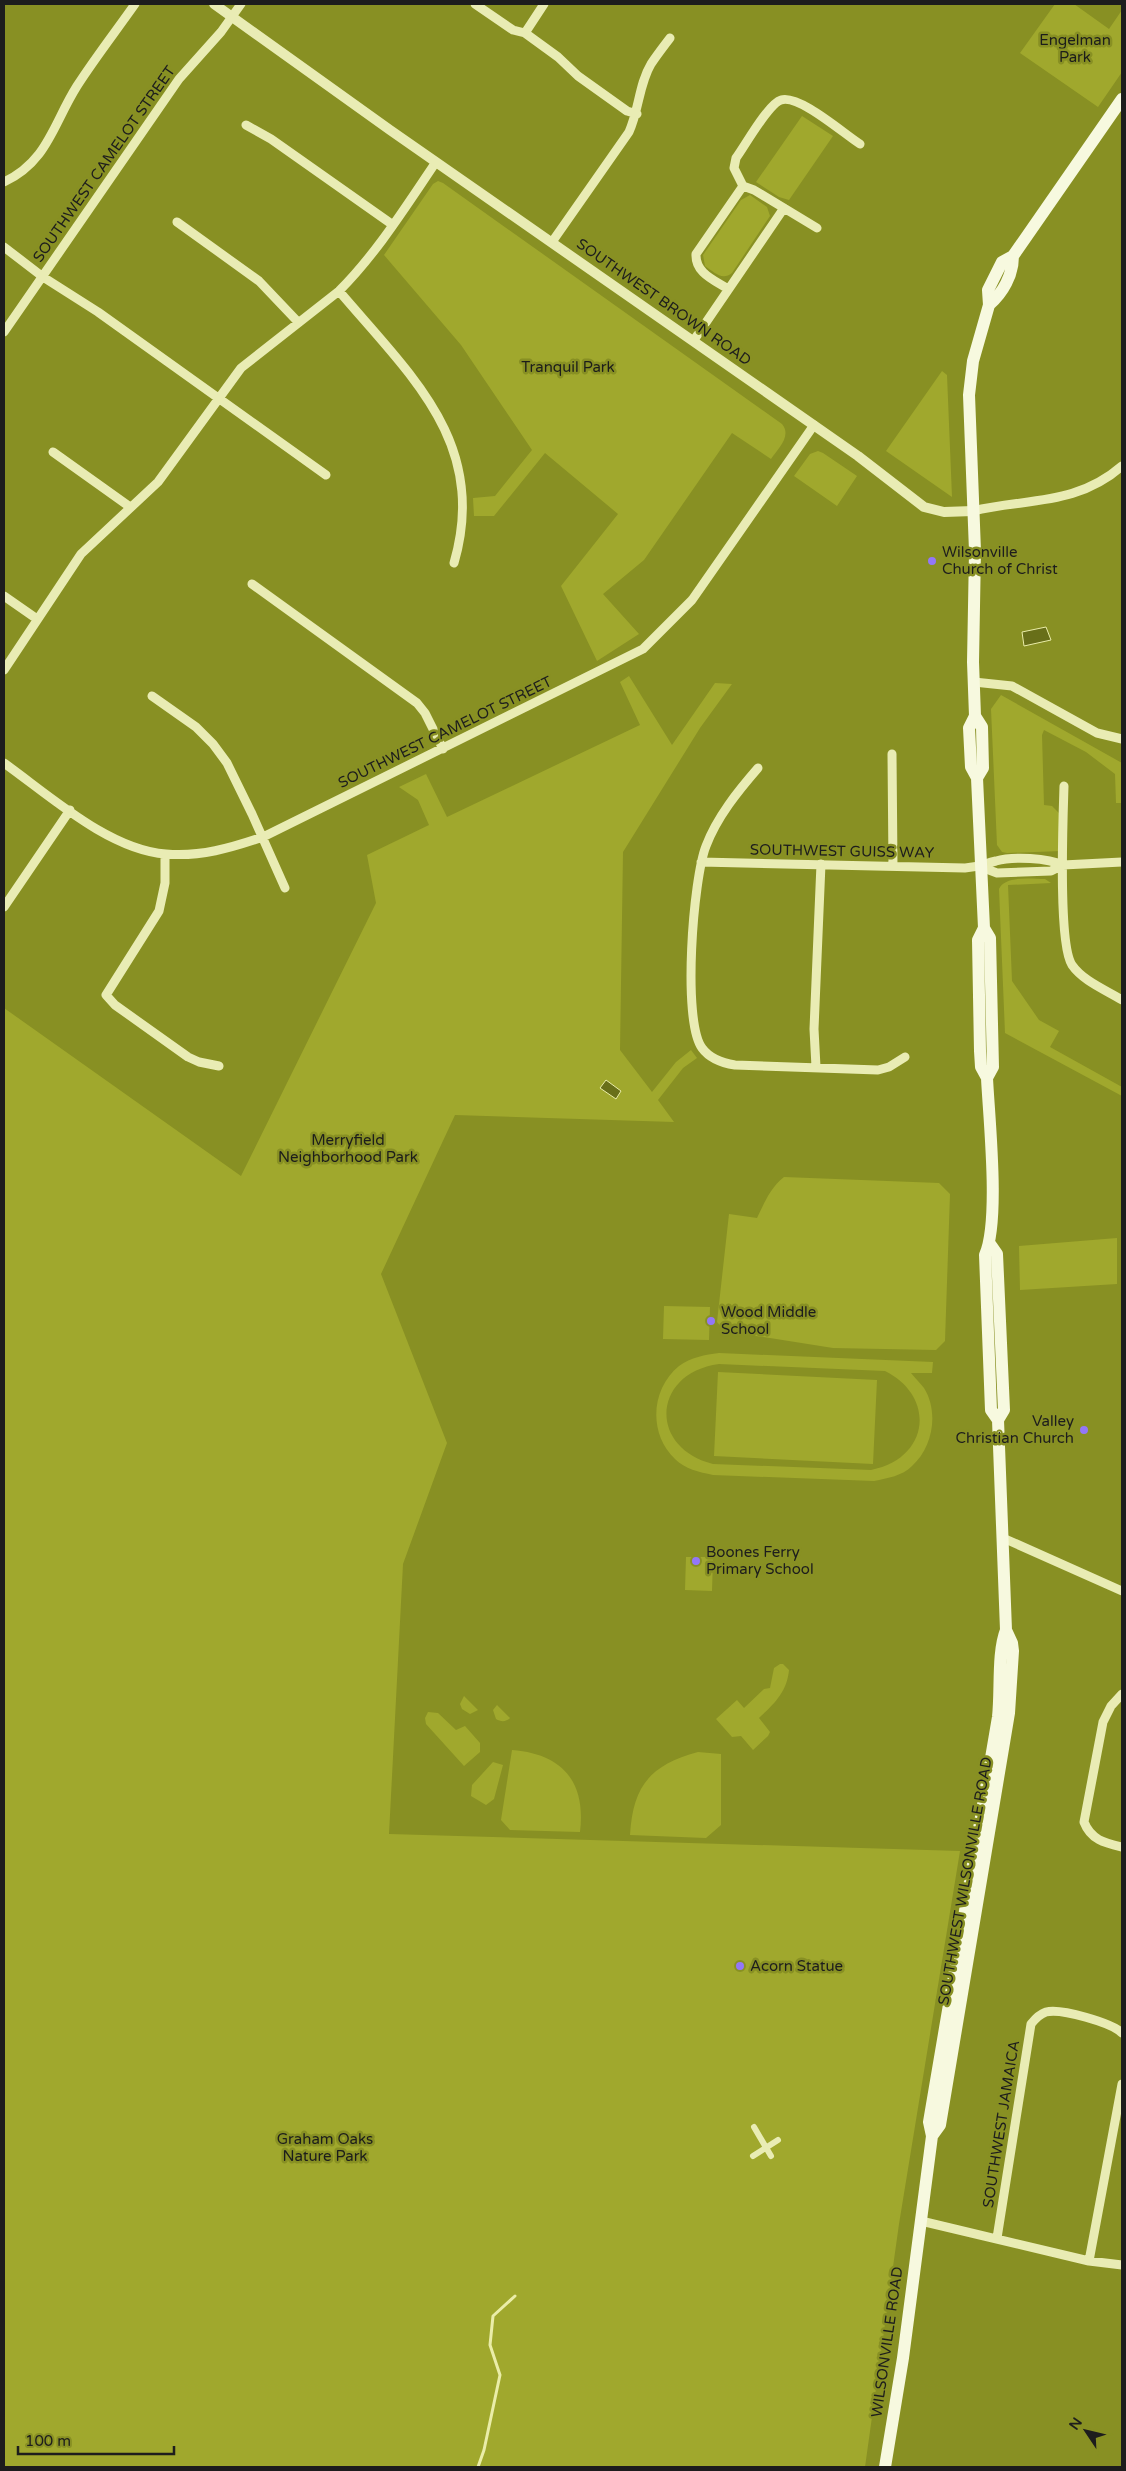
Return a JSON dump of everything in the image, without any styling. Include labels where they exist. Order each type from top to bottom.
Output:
[{"type":"main road","name":"SOUTHWEST WILSONVILLE ROAD","points":[[921,2221],[932,2136],[929,2122],[998,1717],[1001,1684],[1000,1644],[1006,1630],[998,1420],[1004,1410],[1001,1334],[997,1254],[990,1244],[991,1170],[987,1078],[993,1067],[990,938],[984,928],[978,778],[971,768],[969,728],[975,716],[970,389],[976,347],[989,305],[988,290],[1002,262],[1013,256],[1122,99]]},
{"type":"main road","name":"WILSONVILLE ROAD","points":[[885,2467],[921,2221]]},
{"type":"street","points":[[4,182],[26,168],[43,151],[77,85],[135,4]]},
{"type":"street","name":"SOUTHWEST BROWN ROAD","points":[[214,4],[436,162],[814,425],[924,507],[944,512],[973,511],[996,505],[1058,499],[1095,484],[1122,466]]},
{"type":"street","name":"SOUTHWEST CAMELOT STREET","points":[[4,332],[179,78],[221,32],[241,4]]},
{"type":"street","points":[[475,4],[513,30],[525,33],[558,57],[578,76],[627,111],[637,114]]},
{"type":"street","points":[[525,33],[544,4]]},
{"type":"street","points":[[552,242],[629,132],[637,114],[639,98],[651,64],[670,38]]},
{"type":"street","points":[[818,228],[754,190],[743,186],[734,168],[736,158],[772,107],[780,100],[793,99],[804,105],[860,144]]},
{"type":"street","points":[[246,125],[271,139],[392,224]]},
{"type":"street","points":[[4,670],[81,554],[158,482],[241,368],[339,291],[366,262],[436,162]]},
{"type":"street","points":[[728,289],[700,270],[696,254],[743,186]]},
{"type":"street","points":[[694,340],[784,208]]},
{"type":"street","points":[[178,222],[258,281],[298,322]]},
{"type":"street","points":[[4,246],[43,278],[98,312],[326,475]]},
{"type":"street","points":[[339,291],[416,383],[443,423],[456,458],[463,496],[461,539],[454,563]]},
{"type":"street","name":"SOUTHWEST CAMELOT STREET","points":[[4,763],[112,837],[138,848],[165,854],[202,853],[226,850],[263,837],[643,649],[692,600],[814,425]]},
{"type":"street","points":[[54,452],[130,507]]},
{"type":"street","points":[[252,584],[417,703],[443,749]]},
{"type":"street","points":[[4,596],[37,619]]},
{"type":"street","points":[[974,682],[1012,686],[1098,733],[1122,738]]},
{"type":"street","points":[[152,696],[196,727],[213,744],[226,763],[286,888]]},
{"type":"street","points":[[892,754],[893,866]]},
{"type":"street","points":[[758,768],[741,788],[719,820],[706,846],[701,862],[692,923],[692,972],[694,1030],[702,1048],[713,1058],[734,1065],[878,1070],[888,1067],[905,1057]]},
{"type":"street","points":[[1064,786],[1063,865],[1067,957],[1082,975],[1122,1000]]},
{"type":"street","points":[[4,907],[70,810]]},
{"type":"street","points":[[165,854],[165,883],[159,911],[106,995],[114,1005],[188,1056],[199,1062],[219,1066]]},
{"type":"street","name":"SOUTHWEST GUISS WAY","points":[[701,862],[982,867],[997,860],[1051,859],[1063,865],[1122,862]]},
{"type":"street","points":[[816,1067],[814,1029],[821,864]]},
{"type":"street","points":[[1003,1538],[1122,1591]]},
{"type":"street","points":[[1122,1694],[1111,1706],[1103,1722],[1084,1822],[1088,1832],[1098,1840],[1122,1847]]},
{"type":"street","name":"SOUTHWEST JAMAICA","points":[[997,2238],[1031,2024],[1037,2017],[1046,2012],[1057,2011],[1116,2027],[1122,2033]]},
{"type":"street","points":[[1089,2261],[1105,2185],[1122,2084]]},
{"type":"street","points":[[754,2127],[771,2156]]},
{"type":"street","points":[[752,2156],[778,2140]]},
{"type":"street","points":[[921,2221],[1089,2261],[1122,2265]]},
{"type":"green space","name":"Engelman Park","points":[[1055,4],[1074,4],[1109,29],[1122,10],[1122,72],[1098,107],[1020,53]]},
{"type":"green space","points":[[802,116],[833,136],[789,200],[779,197],[756,182]]},
{"type":"green space","name":"Tranquil Park","points":[[438,181],[782,424],[785,429],[785,438],[771,459],[732,433],[644,560],[603,594],[639,634],[597,661],[561,586],[618,514],[545,453],[494,516],[474,516],[473,498],[495,496],[532,450],[461,345],[384,255],[433,184]]},
{"type":"green space","points":[[750,195],[767,207],[770,216],[732,273],[725,276],[718,275],[705,266],[703,255],[741,200]]},
{"type":"green space","points":[[942,371],[947,375],[952,497],[886,451]]},
{"type":"green space","points":[[818,451],[857,476],[837,506],[794,476],[810,454]]},
{"type":"green space","name":"Graham Oaks Nature Park","points":[[629,676],[672,745],[715,683],[732,684],[700,728],[623,852],[620,1050],[652,1092],[676,1062],[691,1050],[697,1058],[683,1068],[658,1100],[674,1122],[455,1115],[381,1274],[447,1443],[403,1564],[389,1834],[960,1851],[899,2224],[865,2467],[4,2467],[4,1008],[241,1176],[376,903],[367,855],[429,825],[418,800],[399,787],[426,774],[447,817],[640,725],[620,682]]},
{"type":"green space","points":[[1001,695],[1122,763],[1122,803],[1116,803],[1115,774],[1086,752],[1044,730],[1042,735],[1044,805],[1052,806],[1059,813],[1061,851],[1007,853],[1002,852],[997,845],[991,709]]},
{"type":"green space","points":[[1026,878],[1045,879],[1051,883],[1008,885],[1012,981],[1039,1020],[1059,1031],[1050,1047],[1122,1087],[1122,1096],[1005,1033],[999,889],[1002,885],[1013,880]]},
{"type":"green space","points":[[784,1177],[939,1183],[950,1194],[945,1341],[936,1350],[833,1348],[725,1331],[717,1322],[729,1214],[757,1218],[771,1191]]},
{"type":"green space","points":[[1117,1238],[1117,1284],[1020,1290],[1019,1246]]},
{"type":"green space","points":[[664,1306],[710,1307],[709,1340],[663,1339]]},
{"type":"green space","points":[[719,1353],[933,1362],[932,1373],[911,1373],[929,1397],[932,1429],[925,1449],[912,1466],[904,1472],[874,1481],[713,1475],[688,1468],[675,1459],[660,1437],[656,1411],[658,1399],[670,1376],[679,1366],[693,1358]],"holes":[[[719,1364],[885,1371],[902,1382],[913,1396],[919,1411],[919,1426],[915,1441],[905,1454],[890,1464],[871,1470],[713,1464],[692,1455],[677,1443],[669,1428],[666,1411],[671,1395],[681,1381],[697,1370]]]},
{"type":"green space","points":[[718,1372],[877,1380],[873,1464],[714,1456]]},
{"type":"green space","points":[[686,1557],[713,1557],[712,1591],[685,1590]]},
{"type":"green space","points":[[783,1664],[789,1670],[786,1685],[775,1702],[759,1718],[770,1732],[753,1750],[741,1736],[732,1737],[716,1719],[737,1700],[744,1708],[764,1689],[770,1688],[774,1668]]},
{"type":"green space","points":[[464,1696],[478,1710],[470,1714],[462,1709],[460,1704]]},
{"type":"green space","points":[[497,1705],[510,1718],[503,1721],[496,1719],[493,1710]]},
{"type":"green space","points":[[428,1712],[438,1713],[456,1730],[465,1726],[480,1743],[480,1752],[464,1766],[426,1724],[425,1718]]},
{"type":"green space","points":[[512,1750],[545,1757],[558,1765],[567,1774],[575,1785],[579,1799],[581,1814],[580,1832],[510,1830],[501,1820]]},
{"type":"green space","points":[[698,1752],[721,1754],[721,1825],[706,1838],[630,1835],[635,1803],[647,1780],[656,1771],[668,1764],[681,1757]]},
{"type":"green space","points":[[493,1762],[503,1765],[494,1799],[486,1805],[471,1796],[472,1785]]},
{"type":"shaded area","points":[[1046,627],[1051,640],[1024,646],[1022,632]]},
{"type":"shaded area","points":[[606,1080],[621,1091],[616,1099],[600,1088]]},
{"type":"waterway","points":[[478,2467],[484,2450],[500,2375],[490,2345],[493,2316],[515,2296]]},
{"type":"place","name":"Wilsonville Church of Christ","points":[[932,561]]},
{"type":"place","name":"Wood Middle School","points":[[711,1321]]},
{"type":"place","name":"Valley Christian Church","points":[[1084,1430]]},
{"type":"place","name":"Boones Ferry Primary School","points":[[696,1561]]},
{"type":"place","name":"Acorn Statue","points":[[740,1966]]},
{"type":"park label","name":"Merryfield Neighborhood Park","points":[[348,1148]]}]
